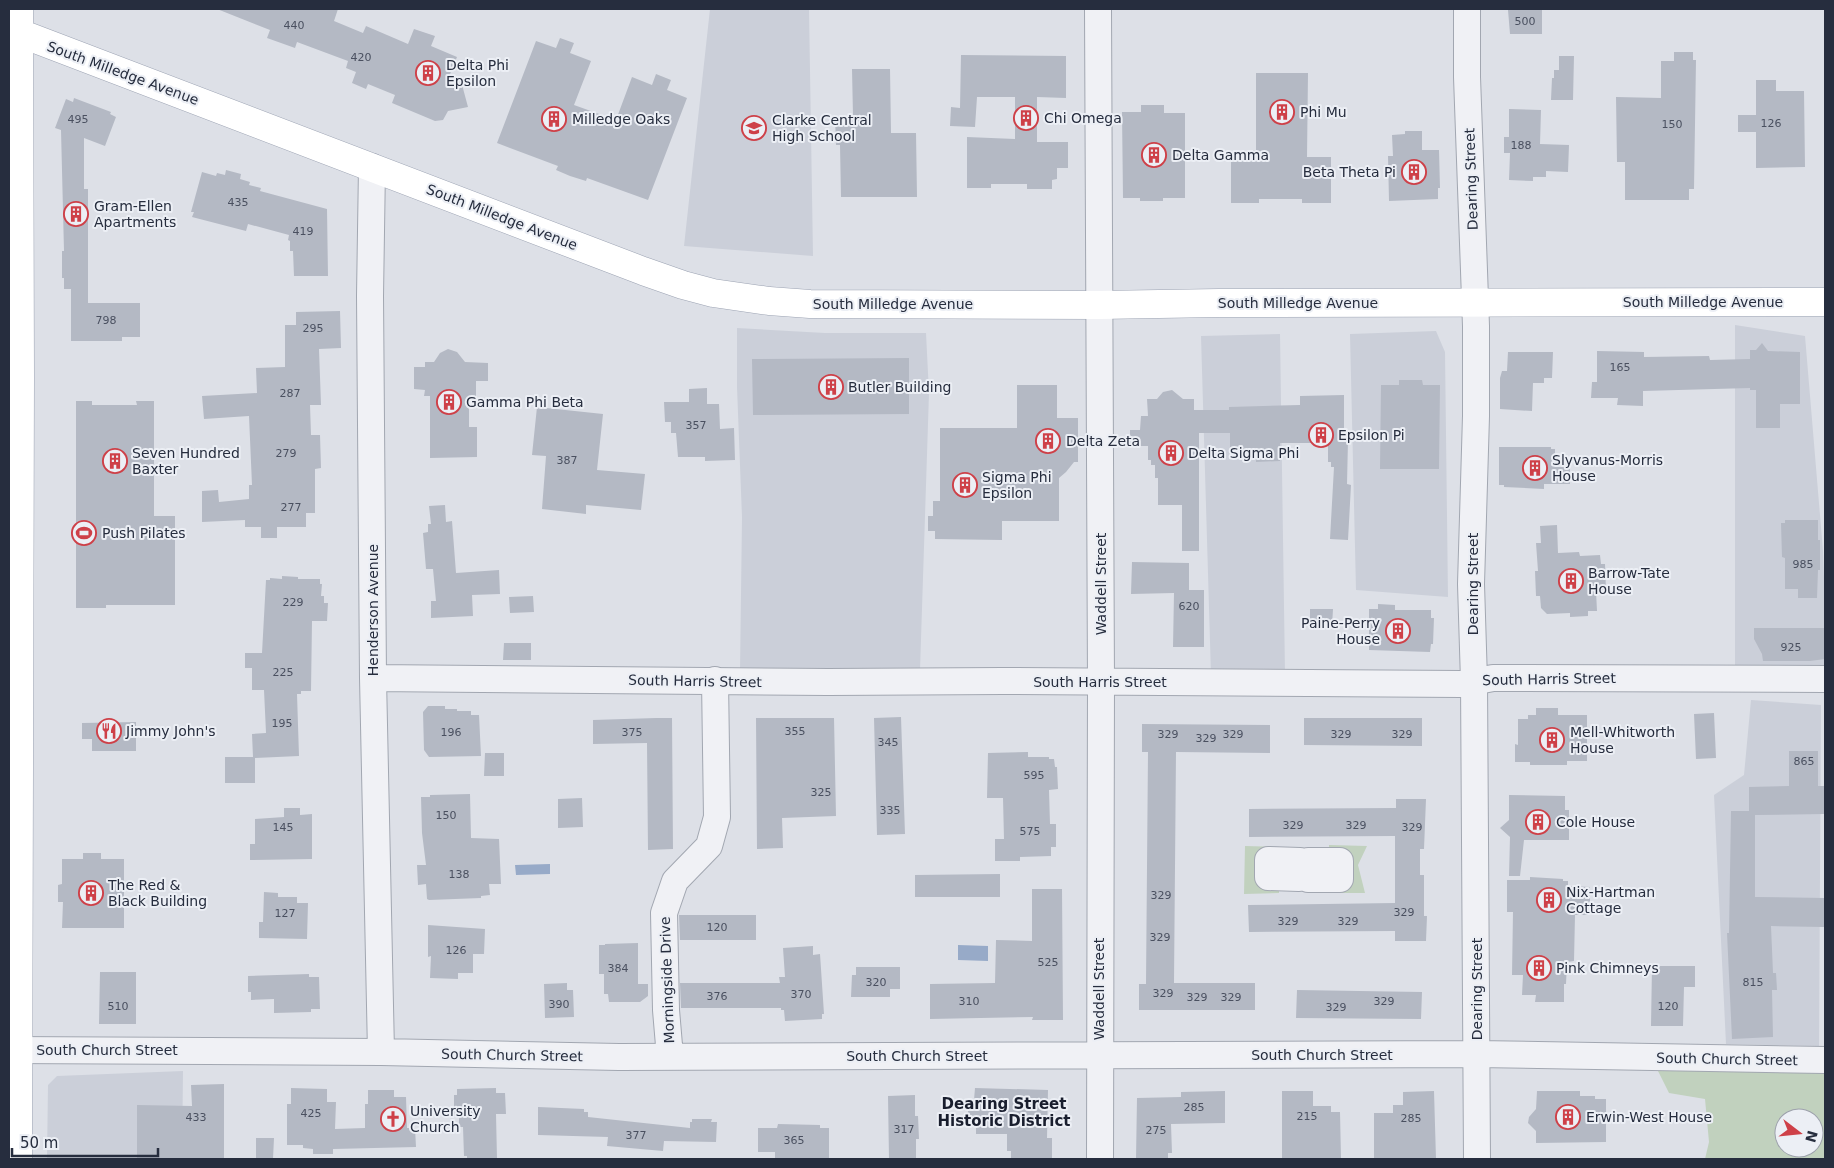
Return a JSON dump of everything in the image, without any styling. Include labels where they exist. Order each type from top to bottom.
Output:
[{"type":"main road","name":"South Milledge Avenue","points":[[15,24],[372,167],[643,271],[713,293],[769,301],[810,304],[1099,305],[1219,302],[1825,302]]},
{"type":"main road","points":[[15,24],[14,1050],[18,1159]]},
{"type":"street","name":"Waddell Street","points":[[1098,9],[1101,682],[1100,1159]]},
{"type":"street","name":"Dearing Street","points":[[1467,9],[1467,77],[1475,303],[1476,416],[1471,584],[1474,681],[1477,1159]]},
{"type":"street","name":"Henderson Avenue","points":[[372,167],[370,296],[373,678],[381,1052]]},
{"type":"street","name":"South Harris Street","points":[[373,678],[1462,684],[1489,678],[1825,680]]},
{"type":"street","name":"Morningside Drive","points":[[670,1056],[666,1010],[664,913],[675,881],[709,846],[717,817],[715,680]]},
{"type":"street","name":"South Church Street","points":[[14,1050],[670,1056],[1477,1054],[1825,1060]]},
{"type":"shaded area","name":"Clarke Central High School","points":[[710,9],[809,9],[813,256],[684,246]]},
{"type":"shaded area","points":[[1735,325],[1805,336],[1823,551],[1825,666],[1736,667],[1735,670]]},
{"type":"shaded area","points":[[737,328],[825,333],[926,333],[929,393],[920,670],[740,672],[742,517],[737,387]]},
{"type":"shaded area","points":[[1436,331],[1445,352],[1448,597],[1356,590],[1350,334]]},
{"type":"shaded area","points":[[1280,334],[1285,674],[1211,675],[1201,336]]},
{"type":"shaded area","points":[[1751,700],[1821,705],[1819,1046],[1726,1044],[1714,795],[1744,775]]},
{"type":"shaded area","points":[[183,1071],[182,1159],[47,1159],[48,1085],[57,1076]]},
{"type":"green space","points":[[1329,845],[1367,846],[1358,865],[1365,893],[1328,893]]},
{"type":"green space","points":[[1245,846],[1280,847],[1279,893],[1244,894]]},
{"type":"green space","points":[[1655,1065],[1825,1066],[1824,1159],[1705,1159],[1709,1142],[1705,1099],[1669,1093]]},
{"type":"water","points":[[550,864],[550,874],[516,875],[515,865]]},
{"type":"water","points":[[958,945],[988,946],[988,961],[958,960]]},
{"type":"building","points":[[217,9],[338,9],[334,21],[363,33],[366,26],[408,44],[414,29],[435,36],[431,46],[457,57],[446,84],[461,81],[468,107],[448,111],[443,120],[435,121],[392,103],[395,95],[368,84],[366,89],[352,83],[356,72],[346,68],[348,61],[297,42],[295,48],[267,38],[270,30]]},
{"type":"building","points":[[1542,9],[1542,34],[1510,34],[1508,10]]},
{"type":"building","name":"Milledge Oaks","points":[[560,38],[574,43],[570,53],[591,61],[574,105],[616,120],[632,77],[652,85],[656,74],[671,80],[667,90],[687,98],[648,200],[587,178],[586,181],[570,176],[556,170],[558,166],[497,143],[536,41],[556,48]]},
{"type":"building","points":[[1674,52],[1693,52],[1693,60],[1696,60],[1694,189],[1689,189],[1689,200],[1625,200],[1625,162],[1617,162],[1616,97],[1661,98],[1661,61],[1674,61]]},
{"type":"building","name":"Chi Omega","points":[[961,55],[1066,56],[1066,98],[1037,97],[1037,142],[1068,142],[1068,168],[1057,168],[1057,179],[1052,180],[1052,189],[1027,189],[1027,184],[991,184],[991,188],[967,188],[967,137],[1015,139],[1015,97],[977,97],[975,127],[950,126],[951,107],[960,108]]},
{"type":"building","points":[[1559,56],[1574,56],[1573,100],[1551,100],[1552,78],[1554,78],[1554,70],[1559,70]]},
{"type":"building","points":[[852,69],[890,69],[891,133],[916,133],[917,197],[841,197],[840,145],[836,145],[835,116],[853,116]]},
{"type":"building","name":"Phi Mu","points":[[1256,73],[1308,73],[1307,157],[1331,157],[1331,203],[1302,203],[1302,199],[1259,199],[1259,203],[1231,203],[1231,157],[1253,157],[1253,150],[1256,151]]},
{"type":"building","points":[[1756,80],[1776,80],[1776,91],[1804,91],[1805,167],[1756,168],[1756,132],[1738,132],[1738,115],[1756,115]]},
{"type":"building","points":[[74,98],[111,112],[110,114],[116,117],[105,146],[84,138],[84,189],[88,189],[88,303],[140,303],[140,337],[122,337],[122,341],[71,341],[71,289],[64,289],[64,278],[62,278],[62,251],[64,251],[61,130],[55,128],[66,99],[73,102]]},
{"type":"building","name":"Delta Gamma","points":[[1141,105],[1164,105],[1164,113],[1185,113],[1185,198],[1163,198],[1163,201],[1140,201],[1140,198],[1123,198],[1122,112],[1141,112]]},
{"type":"building","points":[[1509,109],[1541,110],[1540,144],[1569,145],[1568,172],[1546,171],[1546,177],[1533,177],[1533,181],[1509,180],[1510,153],[1504,153],[1504,137],[1509,137]]},
{"type":"building","name":"Beta Theta Pi","points":[[1405,131],[1422,131],[1422,150],[1439,150],[1440,188],[1438,188],[1438,199],[1389,201],[1388,156],[1393,156],[1392,135],[1405,134]]},
{"type":"building","points":[[226,170],[241,174],[240,179],[250,182],[249,185],[261,188],[260,191],[327,209],[328,276],[294,276],[293,251],[290,251],[289,235],[248,224],[246,231],[192,217],[194,212],[191,212],[202,172],[216,176],[217,173],[225,175]]},
{"type":"building","points":[[340,311],[341,348],[319,349],[321,405],[310,405],[311,435],[320,435],[321,468],[315,469],[315,513],[306,513],[306,527],[277,527],[277,538],[261,538],[261,527],[245,527],[245,520],[202,522],[202,491],[218,490],[219,502],[249,499],[249,485],[252,485],[249,416],[204,419],[202,396],[257,393],[256,368],[285,367],[285,325],[296,325],[296,312]]},
{"type":"building","points":[[1762,343],[1768,351],[1800,352],[1800,404],[1780,404],[1780,428],[1756,428],[1756,390],[1750,390],[1750,388],[1643,391],[1643,406],[1617,405],[1618,398],[1591,398],[1592,382],[1597,382],[1597,351],[1644,352],[1644,357],[1709,356],[1710,360],[1750,359],[1750,350],[1756,350]]},
{"type":"building","name":"Gamma Phi Beta","points":[[448,349],[457,352],[465,362],[488,363],[488,381],[476,381],[476,396],[469,396],[469,427],[477,427],[477,457],[430,458],[430,396],[424,396],[425,390],[414,389],[414,367],[425,367],[425,362],[434,362],[440,353]]},
{"type":"building","points":[[1508,352],[1553,352],[1552,378],[1544,378],[1544,383],[1533,383],[1532,411],[1500,409],[1500,378],[1502,371],[1507,371]]},
{"type":"building","name":"Butler Building","points":[[909,358],[909,414],[753,415],[752,359]]},
{"type":"building","points":[[1399,380],[1422,380],[1423,385],[1440,385],[1439,469],[1380,469],[1381,385],[1399,385]]},
{"type":"building","points":[[1017,385],[1057,385],[1057,418],[1078,418],[1078,462],[1074,462],[1059,478],[1059,521],[1002,521],[1002,540],[935,539],[935,531],[928,531],[928,516],[933,516],[933,501],[940,501],[940,428],[1017,428]]},
{"type":"building","points":[[707,388],[707,404],[719,404],[720,429],[734,428],[735,460],[705,461],[705,457],[678,457],[676,433],[671,433],[671,422],[665,422],[664,402],[689,402],[689,389]]},
{"type":"building","points":[[1172,390],[1183,399],[1194,399],[1194,410],[1229,410],[1229,407],[1300,405],[1300,396],[1344,395],[1344,441],[1348,440],[1347,484],[1351,485],[1348,540],[1330,539],[1334,467],[1331,467],[1331,462],[1328,462],[1328,443],[1280,443],[1280,461],[1256,462],[1256,453],[1230,454],[1230,433],[1199,433],[1199,551],[1182,551],[1182,505],[1158,505],[1158,478],[1155,478],[1155,465],[1151,465],[1151,460],[1148,460],[1148,446],[1130,446],[1130,430],[1140,430],[1141,416],[1148,416],[1147,399],[1157,399],[1163,392]]},
{"type":"building","name":"Seven Hundred Baxter","points":[[76,401],[92,401],[92,405],[137,405],[136,401],[154,401],[154,516],[175,516],[175,605],[106,605],[106,608],[76,608]]},
{"type":"building","points":[[537,407],[603,414],[597,470],[645,474],[641,510],[586,505],[586,514],[542,509],[546,456],[532,455]]},
{"type":"building","name":"Slyvanus-Morris House","points":[[1499,447],[1551,447],[1551,449],[1555,449],[1555,467],[1570,467],[1570,484],[1544,484],[1544,489],[1504,487],[1504,485],[1499,485]]},
{"type":"building","points":[[445,505],[446,522],[452,521],[456,573],[499,570],[500,594],[472,595],[473,616],[431,618],[431,601],[436,601],[433,569],[426,569],[423,533],[428,532],[428,524],[431,524],[429,506]]},
{"type":"building","points":[[1785,520],[1818,520],[1820,570],[1818,570],[1817,598],[1798,598],[1798,589],[1785,589],[1785,558],[1782,557],[1781,523],[1785,523]]},
{"type":"building","name":"Barrow-Tate House","points":[[1557,525],[1558,553],[1579,552],[1580,556],[1600,555],[1601,564],[1605,564],[1606,590],[1596,591],[1597,611],[1588,611],[1588,616],[1570,617],[1570,613],[1547,614],[1541,608],[1540,596],[1536,596],[1535,571],[1538,571],[1536,543],[1541,543],[1540,526]]},
{"type":"building","points":[[1132,562],[1189,563],[1189,590],[1204,590],[1204,647],[1173,647],[1174,593],[1131,594]]},
{"type":"building","points":[[282,576],[298,577],[298,579],[320,579],[320,584],[322,584],[321,596],[324,596],[324,603],[328,603],[327,621],[312,621],[311,691],[301,691],[301,694],[297,694],[299,756],[255,758],[255,783],[225,783],[225,757],[253,757],[252,734],[266,733],[264,690],[252,690],[252,668],[245,668],[245,653],[262,653],[266,580],[270,580],[270,578],[282,579]]},
{"type":"building","points":[[533,596],[534,612],[510,613],[509,597]]},
{"type":"building","name":"Paine-Perry House","points":[[1378,604],[1395,605],[1395,610],[1431,610],[1431,618],[1434,618],[1433,644],[1431,644],[1430,652],[1369,650],[1369,609],[1378,609]]},
{"type":"building","points":[[1310,609],[1333,609],[1332,626],[1310,625]]},
{"type":"building","points":[[1754,628],[1825,628],[1825,659],[1810,661],[1763,661],[1762,654],[1754,639]]},
{"type":"building","points":[[504,643],[531,643],[531,660],[503,660]]},
{"type":"building","points":[[428,706],[445,706],[445,709],[471,711],[471,715],[479,715],[481,756],[429,757],[424,750],[423,712]]},
{"type":"building","name":"Mell-Whitworth House","points":[[1536,708],[1558,708],[1558,715],[1587,715],[1587,761],[1567,761],[1567,765],[1530,765],[1530,762],[1515,762],[1515,744],[1518,745],[1518,719],[1528,719],[1528,715],[1536,715]]},
{"type":"building","points":[[1714,713],[1716,758],[1696,759],[1694,714]]},
{"type":"building","points":[[901,717],[905,834],[877,835],[874,718]]},
{"type":"building","points":[[672,718],[673,849],[648,850],[647,743],[593,744],[593,720]]},
{"type":"building","points":[[756,718],[834,718],[836,816],[782,818],[783,848],[757,849]]},
{"type":"building","points":[[1304,718],[1422,718],[1422,746],[1304,745]]},
{"type":"building","name":"Jimmy John's","points":[[136,722],[136,751],[92,751],[92,739],[82,739],[82,723]]},
{"type":"building","points":[[1142,724],[1270,725],[1270,753],[1176,752],[1174,983],[1255,983],[1255,1010],[1139,1010],[1139,984],[1146,984],[1148,752],[1142,752]]},
{"type":"building","points":[[1789,751],[1818,751],[1818,786],[1824,786],[1824,814],[1755,815],[1755,897],[1825,898],[1824,927],[1771,926],[1773,973],[1776,973],[1777,990],[1772,990],[1773,1037],[1732,1039],[1727,933],[1729,933],[1731,811],[1749,811],[1749,787],[1789,786]]},
{"type":"building","points":[[1028,752],[1028,757],[1049,757],[1049,759],[1054,759],[1055,767],[1057,767],[1058,789],[1049,790],[1050,824],[1056,824],[1056,847],[1051,847],[1051,856],[1020,857],[1020,861],[995,861],[995,839],[1004,839],[1003,798],[987,798],[988,753]]},
{"type":"building","points":[[485,753],[504,753],[504,776],[484,776]]},
{"type":"building","points":[[470,794],[471,838],[499,839],[501,884],[489,884],[490,895],[481,896],[481,898],[429,900],[427,899],[426,884],[418,885],[417,865],[426,865],[422,833],[421,797]]},
{"type":"building","name":"Cole House","points":[[1509,795],[1565,796],[1565,810],[1569,810],[1569,840],[1524,840],[1520,876],[1509,876],[1510,837],[1500,828],[1509,820]]},
{"type":"building","points":[[582,798],[583,827],[558,828],[558,799]]},
{"type":"building","points":[[1396,799],[1426,799],[1424,849],[1420,849],[1420,875],[1424,875],[1424,916],[1427,916],[1426,941],[1395,941],[1395,931],[1249,932],[1248,905],[1395,903],[1395,836],[1249,837],[1249,809],[1396,808]]},
{"type":"building","points":[[284,808],[300,808],[300,815],[312,814],[312,859],[250,860],[250,844],[255,844],[255,819],[284,817]]},
{"type":"building","name":"The Red & Black Building","points":[[83,853],[101,853],[101,859],[124,859],[124,928],[62,928],[63,902],[58,902],[58,885],[62,884],[62,859],[83,859]]},
{"type":"building","points":[[1000,874],[1000,897],[915,897],[915,875]]},
{"type":"building","points":[[1530,877],[1563,879],[1563,881],[1568,881],[1568,886],[1590,887],[1590,915],[1575,915],[1574,961],[1567,962],[1564,1002],[1535,1002],[1536,995],[1522,995],[1523,975],[1512,975],[1513,912],[1507,912],[1507,880],[1530,880]]},
{"type":"building","points":[[1032,889],[1062,889],[1063,1020],[1032,1020],[1033,1017],[930,1019],[930,984],[995,983],[996,940],[1032,941]]},
{"type":"building","points":[[264,892],[278,893],[278,897],[297,897],[297,903],[308,903],[307,939],[259,938],[259,922],[263,922]]},
{"type":"building","points":[[679,915],[756,915],[756,940],[680,940]]},
{"type":"building","points":[[428,925],[485,929],[484,954],[473,954],[473,973],[458,973],[458,979],[430,978],[431,956],[428,957]]},
{"type":"building","points":[[638,943],[638,984],[648,984],[648,996],[640,1002],[609,1002],[608,994],[604,994],[604,974],[599,974],[599,945]]},
{"type":"building","points":[[813,946],[813,955],[820,954],[824,1014],[822,1014],[822,1019],[785,1021],[784,1010],[781,1010],[781,1008],[681,1008],[680,983],[780,983],[779,977],[785,977],[783,948]]},
{"type":"building","points":[[1652,966],[1695,966],[1695,987],[1684,987],[1683,1026],[1651,1026]]},
{"type":"building","points":[[856,967],[900,967],[900,989],[890,989],[890,997],[851,997],[852,975],[856,975]]},
{"type":"building","points":[[100,972],[136,972],[136,1024],[99,1024]]},
{"type":"building","points":[[309,974],[309,977],[319,977],[320,1009],[311,1009],[311,1012],[274,1013],[274,999],[251,1000],[251,992],[248,992],[248,976]]},
{"type":"building","points":[[567,983],[567,990],[573,990],[574,1017],[545,1018],[544,984]]},
{"type":"building","points":[[1297,990],[1422,992],[1421,1019],[1296,1018]]},
{"type":"building","points":[[224,1084],[224,1159],[137,1159],[137,1105],[192,1106],[191,1085]]},
{"type":"building","points":[[291,1088],[327,1089],[327,1102],[336,1102],[335,1129],[365,1128],[365,1104],[368,1104],[368,1090],[394,1090],[394,1097],[406,1097],[407,1128],[415,1128],[416,1147],[333,1149],[333,1154],[313,1154],[313,1149],[303,1148],[303,1145],[287,1145],[287,1104],[291,1104]]},
{"type":"building","points":[[496,1088],[496,1093],[505,1093],[506,1114],[496,1114],[497,1159],[467,1159],[467,1156],[464,1156],[463,1127],[459,1127],[459,1116],[454,1116],[454,1095],[457,1095],[457,1089]]},
{"type":"building","points":[[975,1088],[1048,1090],[1047,1138],[1052,1138],[1052,1159],[1011,1159],[1011,1151],[1007,1151],[1007,1134],[976,1134],[976,1120],[968,1120],[968,1100],[974,1100]]},
{"type":"building","points":[[1225,1091],[1225,1123],[1171,1124],[1172,1153],[1168,1153],[1168,1159],[1136,1159],[1137,1098],[1181,1097],[1181,1092]]},
{"type":"building","points":[[1282,1091],[1313,1091],[1313,1106],[1331,1106],[1331,1112],[1340,1112],[1341,1159],[1282,1159]]},
{"type":"building","points":[[1434,1091],[1436,1159],[1374,1159],[1374,1113],[1393,1113],[1393,1105],[1403,1105],[1403,1092]]},
{"type":"building","name":"Erwin-West House","points":[[1537,1091],[1580,1091],[1580,1096],[1595,1096],[1595,1099],[1606,1099],[1606,1142],[1536,1143],[1536,1131],[1528,1123],[1529,1117],[1536,1109]]},
{"type":"building","points":[[915,1095],[915,1116],[918,1116],[919,1139],[916,1139],[916,1159],[889,1159],[888,1096]]},
{"type":"building","points":[[538,1107],[584,1109],[584,1112],[588,1112],[588,1117],[690,1128],[692,1119],[712,1119],[711,1122],[717,1122],[716,1142],[664,1141],[663,1151],[607,1146],[608,1137],[538,1135]]},
{"type":"building","points":[[778,1124],[820,1125],[820,1128],[829,1128],[829,1159],[775,1159],[775,1152],[758,1152],[758,1128],[777,1128]]},
{"type":"building","points":[[256,1138],[274,1138],[273,1159],[256,1159]]},
{"type":"place","name":"Delta Phi Epsilon","points":[[428,73]]},
{"type":"place","name":"Phi Mu","points":[[1282,112]]},
{"type":"place","name":"Chi Omega","points":[[1026,118]]},
{"type":"place","name":"Milledge Oaks","points":[[554,119]]},
{"type":"place","name":"Clarke Central High School","points":[[754,128]]},
{"type":"place","name":"Delta Gamma","points":[[1154,155]]},
{"type":"place","name":"Beta Theta Pi","points":[[1414,172]]},
{"type":"place","name":"Gram-Ellen Apartments","points":[[76,214]]},
{"type":"place","name":"Butler Building","points":[[831,387]]},
{"type":"place","name":"Gamma Phi Beta","points":[[449,402]]},
{"type":"place","name":"Epsilon Pi","points":[[1321,435]]},
{"type":"place","name":"Delta Zeta","points":[[1048,441]]},
{"type":"place","name":"Delta Sigma Phi","points":[[1171,453]]},
{"type":"place","name":"Seven Hundred Baxter","points":[[115,461]]},
{"type":"place","name":"Slyvanus-Morris House","points":[[1535,468]]},
{"type":"place","name":"Sigma Phi Epsilon","points":[[965,485]]},
{"type":"place","name":"Push Pilates","points":[[84,533]]},
{"type":"place","name":"Barrow-Tate House","points":[[1571,581]]},
{"type":"place","name":"Paine-Perry House","points":[[1398,631]]},
{"type":"place","name":"Jimmy John's","points":[[109,731]]},
{"type":"place","name":"Mell-Whitworth House","points":[[1552,740]]},
{"type":"place","name":"Cole House","points":[[1538,822]]},
{"type":"place","name":"The Red & Black Building","points":[[91,893]]},
{"type":"place","name":"Nix-Hartman Cottage","points":[[1549,900]]},
{"type":"place","name":"Pink Chimneys","points":[[1539,968]]},
{"type":"place","name":"Erwin-West House","points":[[1568,1117]]},
{"type":"place","name":"University Church","points":[[393,1119]]},
{"type":"district","name":"Dearing Street Historic District","points":[[1004,1112]]}]
